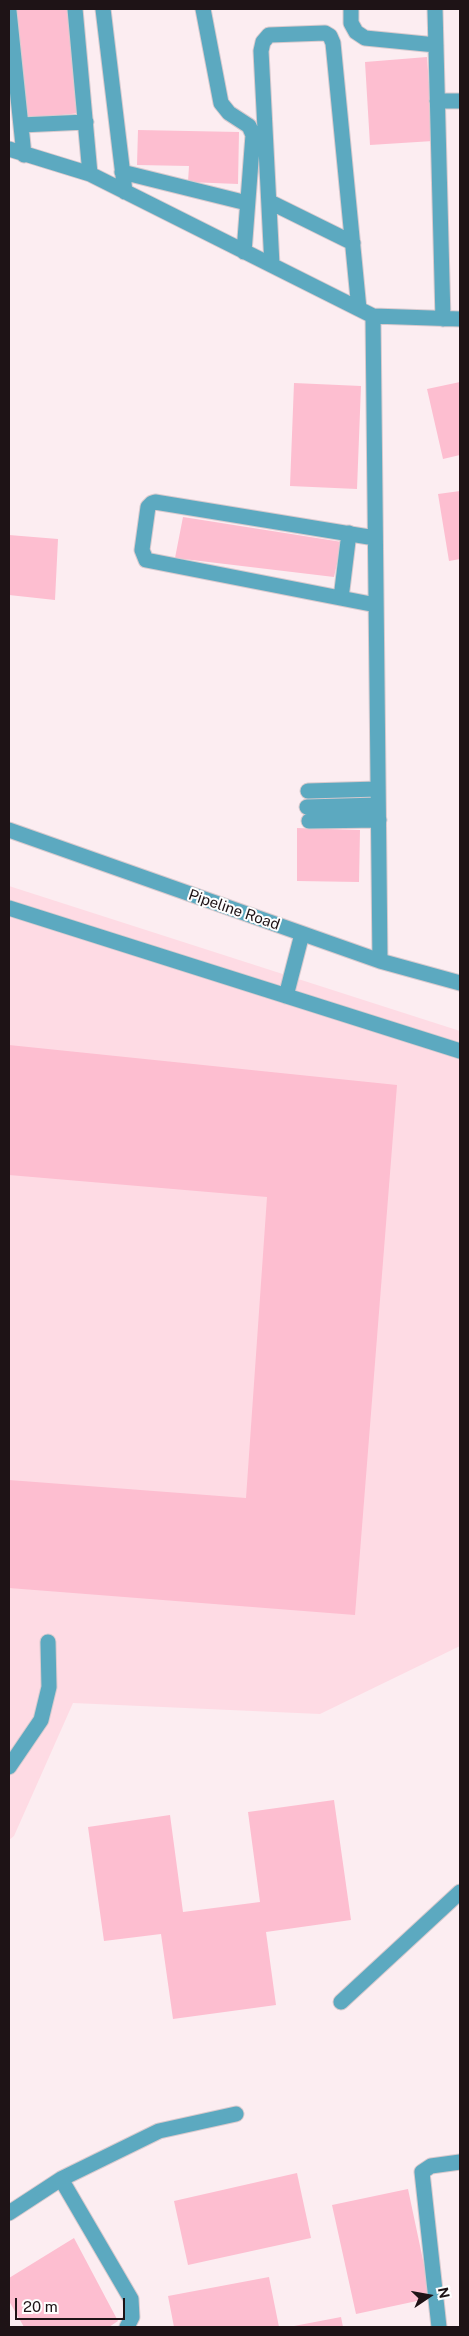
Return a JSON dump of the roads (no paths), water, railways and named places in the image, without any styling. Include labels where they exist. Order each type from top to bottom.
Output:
[{"type":"street","points":[[75,9],[90,174]]},
{"type":"street","points":[[103,9],[125,192]]},
{"type":"street","points":[[204,9],[221,104],[229,113],[249,126],[253,135],[244,252]]},
{"type":"street","points":[[351,9],[351,23],[356,32],[365,38],[436,45]]},
{"type":"street","points":[[435,9],[443,319]]},
{"type":"street","points":[[9,11],[24,155]]},
{"type":"street","points":[[272,265],[261,51],[264,42],[270,36],[325,33],[330,36],[332,43],[353,244],[366,313],[375,538],[380,961]]},
{"type":"street","points":[[437,101],[460,101]]},
{"type":"street","points":[[21,125],[86,122]]},
{"type":"street","points":[[9,149],[90,174],[366,313],[460,319]]},
{"type":"street","points":[[122,172],[247,203]]},
{"type":"street","points":[[270,202],[353,244]]},
{"type":"street","points":[[375,538],[152,503],[148,507],[142,550],[146,560],[376,605]]},
{"type":"street","points":[[341,598],[349,533]]},
{"type":"street","points":[[308,791],[378,789]]},
{"type":"street","points":[[308,814],[378,813]]},
{"type":"street","name":"Pipeline Road","points":[[9,830],[380,961],[460,983]]},
{"type":"street","points":[[9,908],[460,1051]]},
{"type":"street","points":[[286,996],[302,934]]},
{"type":"street","points":[[9,1767],[41,1720],[49,1687],[48,1642]]},
{"type":"street","points":[[341,2002],[460,1892]]},
{"type":"street","points":[[9,2213],[61,2179],[159,2131],[236,2114]]},
{"type":"street","points":[[439,2327],[422,2172],[431,2166],[460,2162]]},
{"type":"street","points":[[61,2179],[131,2299],[132,2317],[127,2327]]}]
